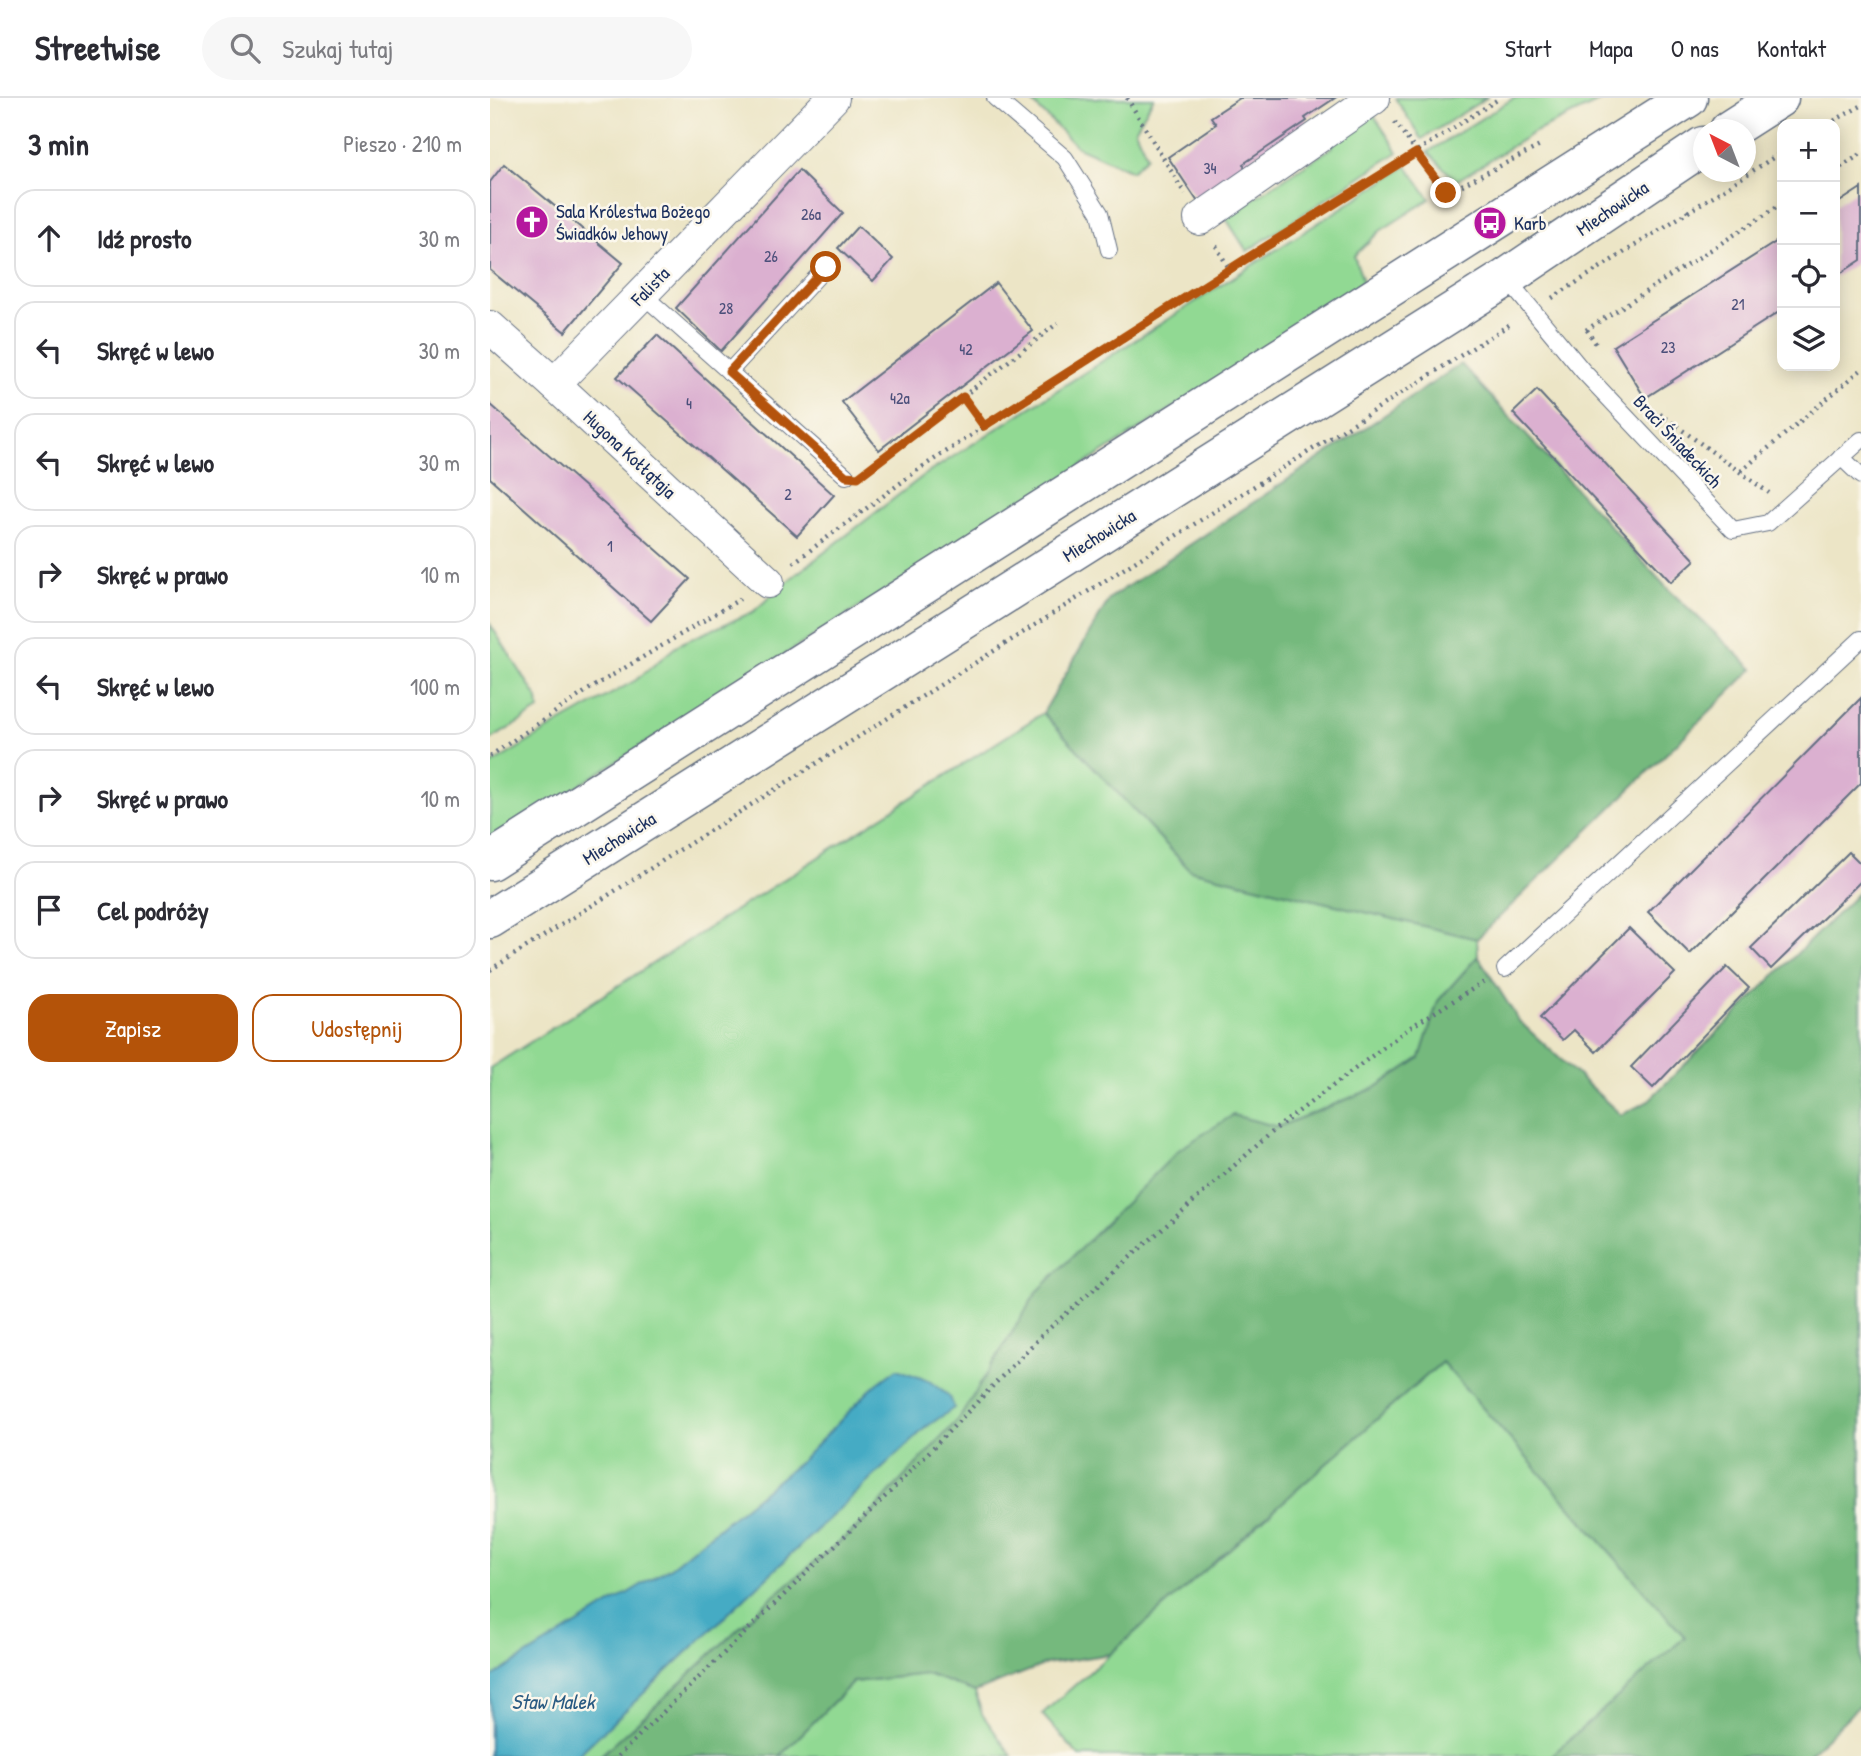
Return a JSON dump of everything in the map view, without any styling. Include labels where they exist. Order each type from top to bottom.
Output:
[{"type":"main road","points":[[490,861],[1688,98]]},
{"type":"main road","points":[[1746,119],[1779,98]]},
{"type":"main road","name":"Miechowicka","points":[[490,919],[1506,278],[1693,153]]},
{"type":"street","name":"Falista","points":[[554,384],[833,98]]},
{"type":"street","points":[[1200,219],[1384,109]]},
{"type":"street","name":"Hugona Kołłątaja","points":[[490,327],[768,582]]},
{"type":"lane","points":[[995,98],[1065,158],[1100,213],[1109,250]]},
{"type":"lane","points":[[729,372],[826,267]]},
{"type":"lane","name":"Braci Śniadeckich","points":[[1506,278],[1562,346],[1733,530],[1768,523],[1861,440]]},
{"type":"lane","points":[[642,294],[846,476]]},
{"type":"lane","points":[[1841,457],[1861,476]]},
{"type":"lane","points":[[1505,969],[1861,639]]},
{"type":"path","points":[[1127,98],[1230,270]]},
{"type":"path","points":[[490,756],[591,688],[768,582],[922,467],[984,426],[1500,98]]},
{"type":"path","points":[[1837,119],[1861,106]]},
{"type":"path","points":[[1384,109],[1446,193],[1553,140]]},
{"type":"path","points":[[1840,168],[1861,154]]},
{"type":"path","points":[[490,970],[1777,155]]},
{"type":"path","points":[[1684,206],[1688,212]]},
{"type":"path","points":[[1562,346],[1777,207]]},
{"type":"path","points":[[846,476],[858,477],[1058,323]]},
{"type":"path","points":[[1587,330],[1600,350]]},
{"type":"path","points":[[1741,471],[1861,370]]},
{"type":"path","points":[[963,397],[984,426]]},
{"type":"path","points":[[1650,407],[1786,506]]},
{"type":"path","points":[[618,1756],[893,1489],[1043,1334],[1278,1127],[1409,1028],[1505,969]]},
{"type":"green space","points":[[1028,98],[1154,98],[1135,130],[1147,156],[1132,171],[1077,147]]},
{"type":"green space","points":[[1395,98],[1486,98],[1422,139]]},
{"type":"green space","points":[[1514,98],[1607,98],[1533,133],[1456,181],[1428,152]]},
{"type":"green space","points":[[1371,111],[1398,152],[1247,251],[1225,217],[1333,147],[1328,140]]},
{"type":"green space","points":[[1407,166],[1430,199],[1380,231],[1354,256],[1363,281],[1338,303],[490,842],[490,765],[636,680],[679,644],[753,612],[790,579],[923,476]]},
{"type":"green space","points":[[1461,364],[1668,589],[1753,669],[1477,939],[1190,870],[1043,713],[1110,598]]},
{"type":"green space","points":[[490,624],[538,699],[539,710],[490,740]]},
{"type":"green space","points":[[1043,713],[1190,870],[1477,939],[1478,956],[1438,1001],[1420,1058],[1375,1088],[1278,1127],[1233,1115],[1037,1292],[959,1419],[866,1520],[770,1599],[600,1756],[577,1756],[926,1427],[953,1408],[874,1386],[800,1462],[672,1566],[490,1678],[490,1068]]},
{"type":"green space","points":[[1861,890],[1861,1704],[1808,1756],[1551,1756],[1685,1637],[1442,1362],[1110,1654],[1046,1664],[975,1692],[927,1674],[853,1682],[780,1756],[600,1756],[770,1599],[866,1520],[959,1419],[1037,1292],[1180,1149],[1233,1115],[1278,1127],[1375,1088],[1420,1058],[1438,1001],[1478,956],[1519,1021],[1621,1115],[1647,1102]]},
{"type":"green space","points":[[1442,1362],[1685,1637],[1551,1756],[1079,1756],[1042,1714]]},
{"type":"green space","points":[[927,1674],[975,1692],[982,1714],[1012,1756],[780,1756],[853,1682]]},
{"type":"water","name":"Staw Malek","points":[[897,1369],[929,1381],[949,1396],[954,1408],[926,1427],[577,1756],[490,1756],[490,1678],[672,1566],[800,1462],[874,1386]]},
{"type":"building","points":[[1240,98],[1335,98],[1305,118],[1307,121],[1243,164],[1248,173],[1200,205],[1168,157],[1216,124],[1211,117]]},
{"type":"building","name":"Sala Królestwa Bożego Świadków Jehowy","points":[[504,164],[623,263],[565,332],[490,270],[490,182]]},
{"type":"building","points":[[799,170],[843,213],[721,351],[676,308]]},
{"type":"building","points":[[1861,188],[1861,260],[1840,274],[1840,245],[1840,202]]},
{"type":"building","points":[[858,226],[893,259],[873,281],[838,248]]},
{"type":"building","points":[[1777,241],[1777,313],[1645,398],[1613,346]]},
{"type":"building","points":[[996,283],[1033,331],[879,450],[842,402]]},
{"type":"building","points":[[657,335],[834,495],[797,536],[617,377]]},
{"type":"building","points":[[1537,390],[1695,560],[1671,582],[1513,413]]},
{"type":"building","points":[[490,404],[690,579],[651,621],[490,478]]},
{"type":"building","points":[[1861,698],[1861,783],[1690,954],[1648,912]]},
{"type":"building","points":[[1849,852],[1861,864],[1861,881],[1771,969],[1751,948]]},
{"type":"building","points":[[1629,928],[1675,973],[1596,1052],[1574,1030],[1563,1040],[1540,1018]]},
{"type":"building","points":[[1727,967],[1749,988],[1653,1088],[1631,1067]]},
{"type":"place","name":"Sala Królestwa Bożego Świadków Jehowy","points":[[532,222]]},
{"type":"place","name":"Karb","points":[[1490,223]]},
{"type":"route","points":[[826,267],[729,372],[846,476],[858,477],[963,397],[984,426],[1416,153],[1446,193]]}]
